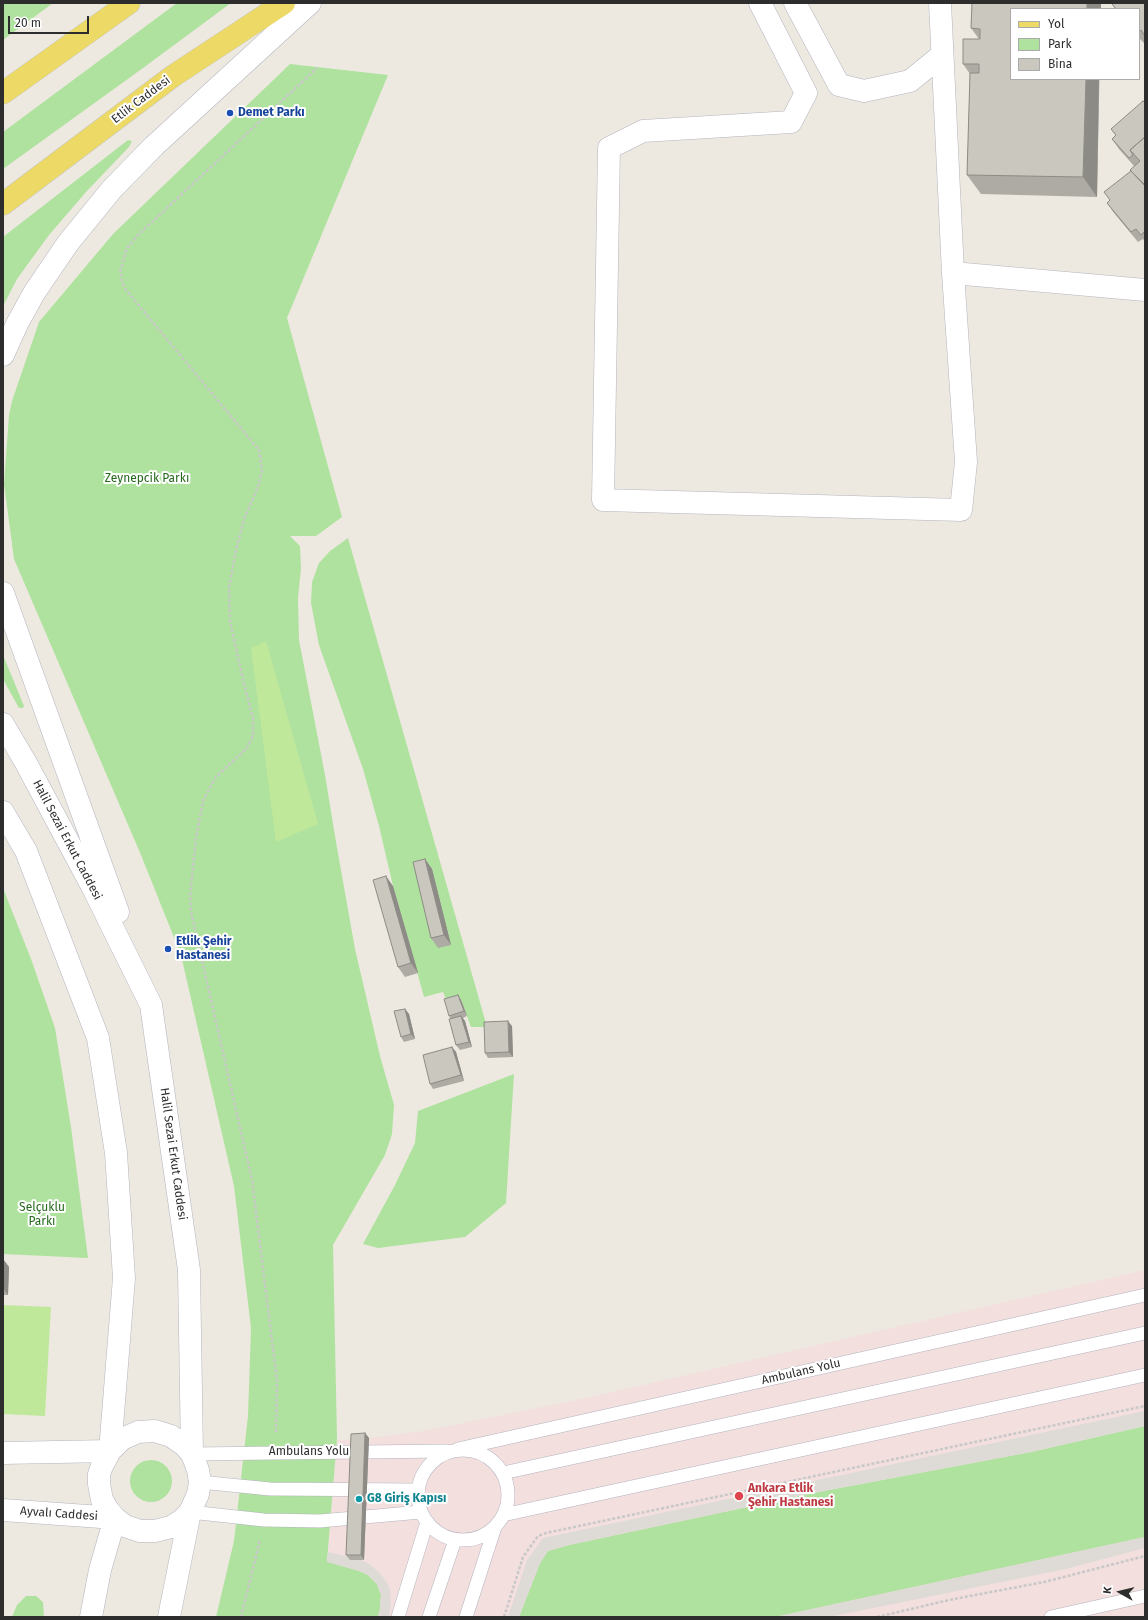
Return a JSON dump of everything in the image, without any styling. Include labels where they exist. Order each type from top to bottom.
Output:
[{"type":"main road","points":[[3,93],[129,3]]},
{"type":"main road","name":"Etlik Caddesi","points":[[3,204],[173,76],[284,3]]},
{"type":"main road","points":[[3,355],[17,324],[34,293],[68,244],[112,189],[160,140],[310,3]]},
{"type":"main road","points":[[760,3],[806,93],[791,122],[643,131],[609,148],[603,500],[961,510],[966,462],[952,273],[940,3]]},
{"type":"main road","points":[[795,3],[839,85],[864,92],[910,82],[942,55]]},
{"type":"main road","points":[[952,273],[1145,290]]},
{"type":"main road","points":[[3,593],[151,1005]]},
{"type":"main road","name":"Halil Sezai Erkut Caddesi","points":[[3,724],[26,763],[93,888],[151,1005],[190,1270],[192,1454],[198,1470],[200,1482],[198,1494],[190,1512],[169,1617]]},
{"type":"main road","points":[[3,812],[26,851],[98,1038],[116,1153],[124,1278],[110,1450]]},
{"type":"main road","points":[[190,1512],[182,1520],[171,1527],[156,1532],[140,1531],[125,1526],[108,1510],[102,1500],[99,1484],[102,1466],[110,1450],[122,1439],[138,1432],[155,1431],[171,1436],[184,1445],[192,1454]]},
{"type":"main road","points":[[3,1453],[110,1450]]},
{"type":"main road","name":"Ayvalı Caddesi","points":[[3,1510],[115,1518]]},
{"type":"main road","points":[[91,1617],[100,1570],[115,1518]]},
{"type":"lane","name":"Ambulans Yolu","points":[[192,1454],[454,1450],[1145,1295]]},
{"type":"lane","points":[[503,1473],[1145,1333]]},
{"type":"lane","points":[[504,1515],[1145,1375]]},
{"type":"lane","points":[[454,1450],[466,1450],[481,1453],[493,1462],[503,1473],[508,1487],[508,1502],[504,1515],[495,1527],[483,1536],[469,1540],[455,1540],[444,1536],[435,1530],[424,1517],[418,1502],[418,1490],[422,1477],[429,1466],[438,1457],[454,1450]]},
{"type":"lane","points":[[200,1482],[285,1490],[418,1490]]},
{"type":"lane","points":[[190,1512],[264,1520],[320,1521],[424,1517]]},
{"type":"lane","points":[[398,1617],[424,1517]]},
{"type":"lane","points":[[466,1617],[495,1527]]},
{"type":"lane","points":[[429,1617],[455,1540]]},
{"type":"lane","points":[[1051,1617],[1145,1596]]},
{"type":"path","points":[[276,1453],[277,1381],[252,1180],[191,912],[190,896],[196,838],[203,801],[215,778],[247,748],[253,736],[254,718],[246,692],[230,622],[230,588],[236,550],[244,519],[258,487],[262,470],[259,450],[126,290],[120,272],[127,248],[138,235],[317,68]]},
{"type":"path","points":[[504,1617],[524,1557],[538,1536],[546,1532],[1145,1406]]},
{"type":"path","points":[[241,1617],[264,1520]]},
{"type":"path","points":[[877,1617],[950,1600],[1044,1582],[1145,1556]]},
{"type":"shaded area","name":"Ankara Etlik Şehir Hastanesi","points":[[1145,1270],[1145,1617],[315,1617],[327,1562],[337,1440],[369,1438],[424,1431],[586,1398]]},
{"type":"shaded area","points":[[1145,1411],[1145,1426],[1031,1452],[813,1493],[569,1545],[548,1551],[540,1563],[519,1617],[508,1617],[527,1560],[543,1538]]},
{"type":"shaded area","points":[[1145,1537],[1145,1548],[1066,1569],[829,1617],[775,1617]]},
{"type":"shaded area","points":[[328,1552],[359,1559],[369,1564],[379,1572],[388,1584],[390,1592],[391,1602],[389,1617],[378,1617],[381,1595],[377,1584],[368,1575],[359,1571],[327,1562]]},
{"type":"green space","points":[[3,3],[53,3],[3,40]]},
{"type":"green space","points":[[177,3],[231,3],[3,169],[3,132]]},
{"type":"green space","name":"Zeynepcik Parkı","points":[[290,64],[388,75],[287,318],[342,517],[316,536],[290,536],[300,546],[301,568],[298,598],[299,640],[325,775],[355,949],[380,1056],[394,1105],[392,1134],[385,1155],[333,1245],[337,1439],[327,1561],[368,1575],[377,1584],[381,1595],[378,1617],[216,1617],[234,1541],[248,1416],[251,1328],[234,1186],[181,955],[141,855],[14,559],[4,484],[9,415],[12,401],[39,322],[113,234]]},
{"type":"green space","points":[[128,140],[132,141],[129,147],[86,192],[49,235],[17,279],[3,306],[3,237]]},
{"type":"green space","points":[[348,538],[487,1027],[471,1027],[461,1000],[448,1004],[443,992],[424,997],[393,886],[379,826],[363,769],[319,645],[311,603],[312,582],[319,563],[330,551]]},
{"type":"green space","points":[[266,641],[318,824],[276,842],[251,648]]},
{"type":"green space","points":[[3,655],[24,706],[23,708],[19,708],[3,679]]},
{"type":"green space","name":"Selçuklu Parkı","points":[[3,888],[31,959],[55,1028],[71,1127],[88,1258],[3,1254]]},
{"type":"green space","points":[[514,1074],[506,1203],[465,1237],[378,1248],[363,1244],[395,1185],[415,1143],[418,1111]]},
{"type":"green space","points":[[3,1305],[51,1307],[45,1416],[3,1414]]},
{"type":"green space","points":[[1145,1426],[1145,1537],[775,1617],[519,1617],[540,1563],[548,1551],[569,1545],[813,1493],[1031,1452]]},
{"type":"green space","points":[[147,1460],[155,1460],[163,1463],[169,1469],[172,1481],[169,1493],[163,1499],[155,1502],[147,1502],[139,1499],[133,1493],[130,1485],[130,1477],[133,1469],[139,1463]]},
{"type":"green space","points":[[26,1596],[36,1596],[43,1602],[44,1617],[12,1617],[17,1605]]},
{"type":"building","points":[[972,3],[1087,3],[1087,8],[1010,8],[1010,80],[1086,80],[1083,177],[967,175],[970,73],[979,73],[979,64],[963,64],[963,39],[980,39],[980,29],[971,28]]},
{"type":"building","points":[[1145,3],[1145,36],[1141,30],[1140,31],[1140,8],[1115,8],[1112,4]]},
{"type":"building","points":[[1143,101],[1145,103],[1145,137],[1130,150],[1133,155],[1129,158],[1112,139],[1116,135],[1111,129]]},
{"type":"building","points":[[1145,137],[1145,185],[1130,170],[1140,161],[1130,150]]},
{"type":"building","points":[[1131,171],[1145,186],[1145,231],[1141,235],[1136,229],[1131,232],[1107,203],[1110,200],[1104,192]]},
{"type":"building","points":[[425,859],[444,935],[431,938],[413,862]]},
{"type":"building","points":[[386,876],[411,963],[398,967],[373,880]]},
{"type":"building","points":[[458,995],[464,1011],[449,1016],[444,999]]},
{"type":"building","points":[[405,1009],[411,1034],[401,1037],[394,1011]]},
{"type":"building","points":[[461,1016],[469,1042],[456,1045],[449,1019]]},
{"type":"building","points":[[508,1021],[509,1052],[485,1053],[484,1022]]},
{"type":"building","points":[[452,1047],[461,1075],[430,1084],[423,1055]]},
{"type":"building","name":"G8 Giriş Kapısı","points":[[365,1433],[361,1555],[346,1555],[351,1434]]},
{"type":"place","name":"Demet Parkı","points":[[230,113]]},
{"type":"place","name":"Etlik Şehir Hastanesi","points":[[168,949]]},
{"type":"place","name":"Ankara Etlik Şehir Hastanesi","points":[[739,1496]]},
{"type":"place","name":"G8 Giriş Kapısı","points":[[359,1499]]}]
